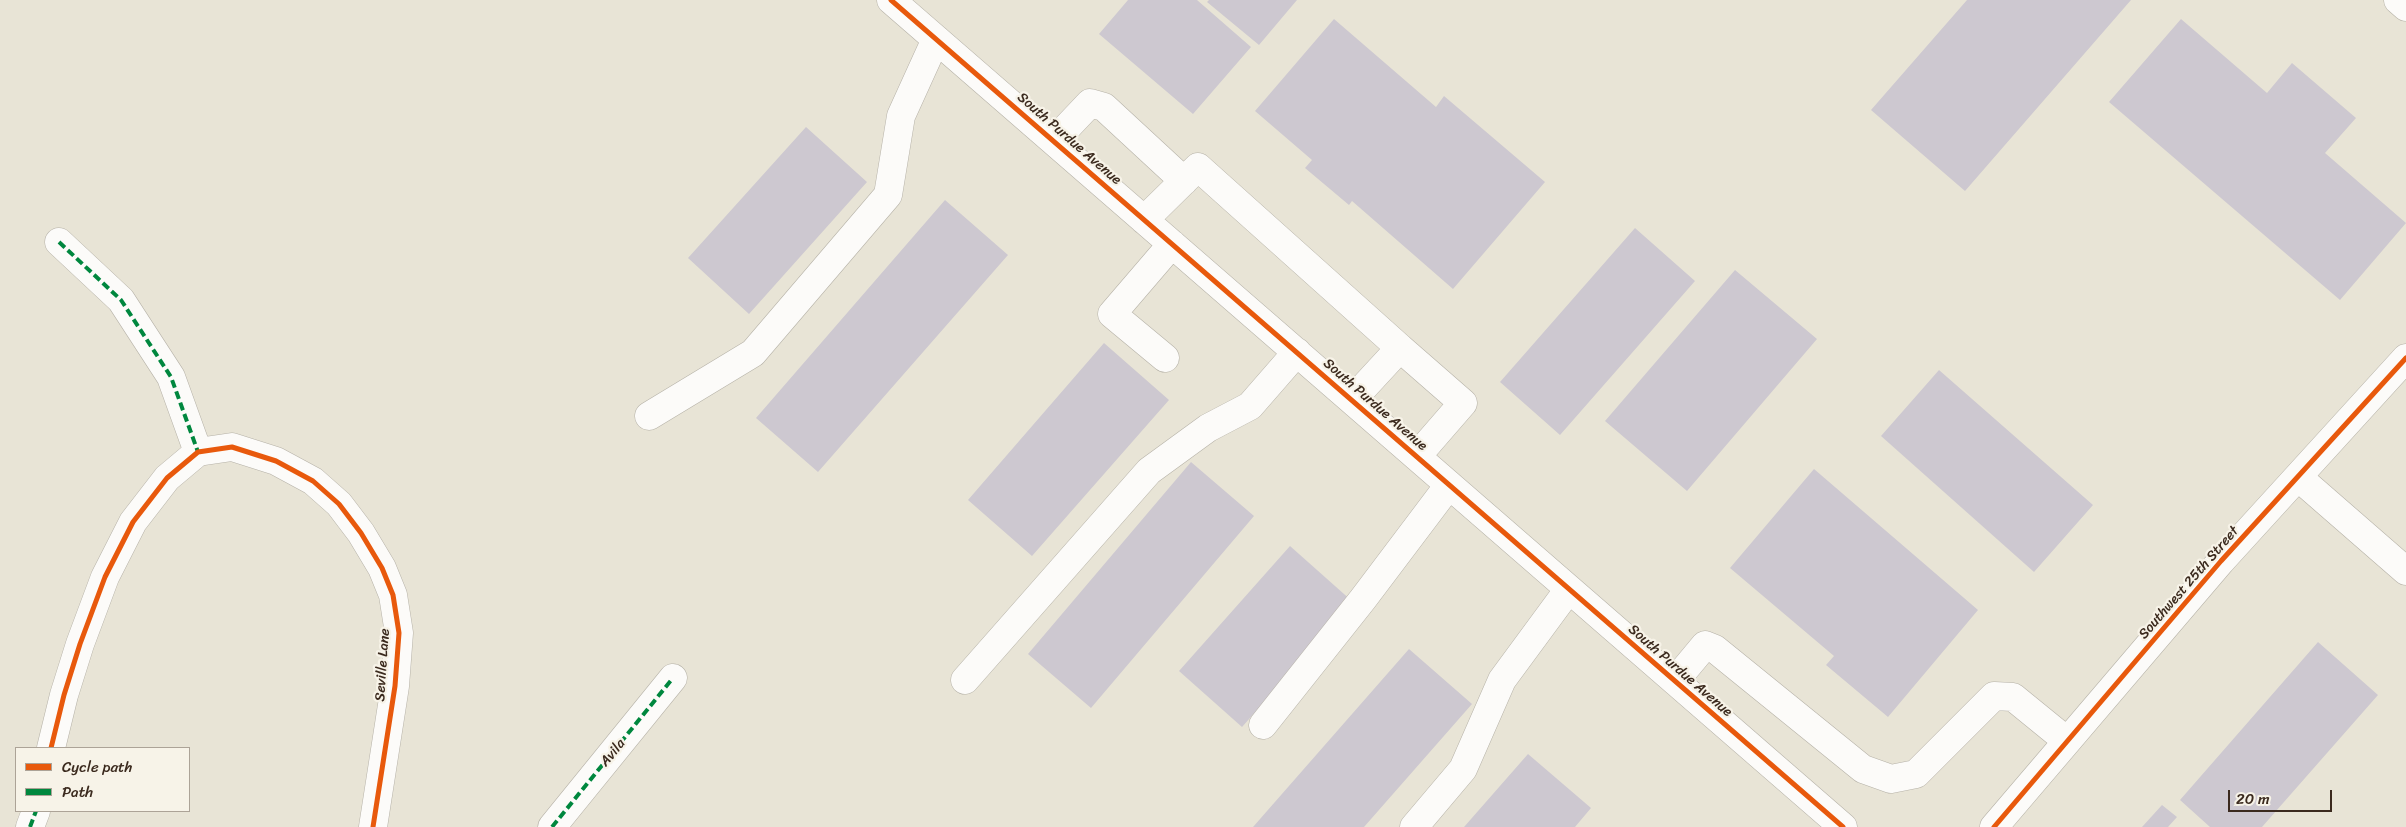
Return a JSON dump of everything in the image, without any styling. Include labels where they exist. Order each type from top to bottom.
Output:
[{"type":"street","name":"South Purdue Avenue","points":[[892,0],[1843,827]]},
{"type":"street","points":[[2398,0],[2406,7]]},
{"type":"street","points":[[649,416],[752,353],[888,195],[901,116],[936,39]]},
{"type":"street","points":[[1054,141],[1090,103],[1104,107],[1184,181]]},
{"type":"street","points":[[1144,220],[1198,167],[1463,403],[1416,456]]},
{"type":"street","points":[[51,747],[64,695],[80,644],[105,576],[133,522],[167,478],[198,452],[172,377],[121,300],[59,242]]},
{"type":"street","points":[[1165,358],[1112,314],[1172,244]]},
{"type":"street","points":[[1352,400],[1400,348]]},
{"type":"street","points":[[966,680],[1149,472],[1208,428],[1250,406],[1297,352]]},
{"type":"street","name":"Southwest 25th Street","points":[[1994,827],[2221,561],[2406,358]]},
{"type":"street","name":"Seville Lane","points":[[198,452],[232,448],[276,461],[313,481],[339,504],[361,533],[382,568],[393,595],[399,633],[395,686],[373,827]]},
{"type":"street","points":[[2298,477],[2406,571]]},
{"type":"street","points":[[1263,725],[1363,599],[1449,485]]},
{"type":"street","points":[[1414,827],[1463,770],[1502,680],[1569,589]]},
{"type":"street","points":[[1675,681],[1705,645],[1715,648],[1863,769],[1891,779],[1916,774],[1994,696],[2012,697],[2067,742]]},
{"type":"street","name":"Avila","points":[[552,827],[673,678]]},
{"type":"street","points":[[30,827],[36,812]]},
{"type":"building","points":[[1128,0],[1197,0],[1251,47],[1193,114],[1099,34]]},
{"type":"building","points":[[1209,0],[1297,0],[1259,45],[1207,2]]},
{"type":"building","points":[[1967,0],[2131,0],[1965,191],[1871,110]]},
{"type":"building","points":[[1334,19],[1436,107],[1444,96],[1545,182],[1453,289],[1352,201],[1349,205],[1305,168],[1312,160],[1255,111]]},
{"type":"building","points":[[2181,19],[2267,93],[2292,63],[2356,118],[2325,153],[2406,223],[2340,300],[2109,102]]},
{"type":"building","points":[[806,127],[867,182],[749,314],[688,258]]},
{"type":"building","points":[[945,200],[1008,255],[818,472],[756,418]]},
{"type":"building","points":[[1635,228],[1695,281],[1560,435],[1500,382]]},
{"type":"building","points":[[1735,270],[1817,339],[1687,491],[1605,421]]},
{"type":"building","points":[[1104,343],[1169,400],[1032,556],[968,500]]},
{"type":"building","points":[[1939,370],[2093,505],[2034,572],[1881,436]]},
{"type":"building","points":[[1191,462],[1254,516],[1091,708],[1028,654]]},
{"type":"building","points":[[1814,469],[1978,610],[1888,717],[1826,665],[1834,656],[1730,568]]},
{"type":"building","points":[[1290,546],[1353,602],[1242,727],[1179,671]]},
{"type":"building","points":[[2318,642],[2378,695],[2262,827],[2210,827],[2180,800]]},
{"type":"building","points":[[1409,649],[1472,704],[1364,827],[1253,827]]},
{"type":"building","points":[[1528,754],[1591,808],[1575,827],[1464,827]]},
{"type":"building","points":[[2162,805],[2177,817],[2168,827],[2142,827]]},
{"type":"marked path","points":[[59,242],[121,300],[171,377],[198,452]]},
{"type":"marked path","points":[[552,827],[673,678]]},
{"type":"marked path","points":[[30,827],[36,812]]},
{"type":"cycle path","points":[[891,0],[1843,827]]},
{"type":"cycle path","points":[[1994,827],[2221,561],[2406,358]]},
{"type":"cycle path","points":[[51,747],[64,695],[80,644],[105,577],[133,522],[167,478],[198,452],[232,447],[276,461],[313,481],[339,504],[361,533],[382,568],[393,595],[399,633],[395,686],[373,827]]}]
